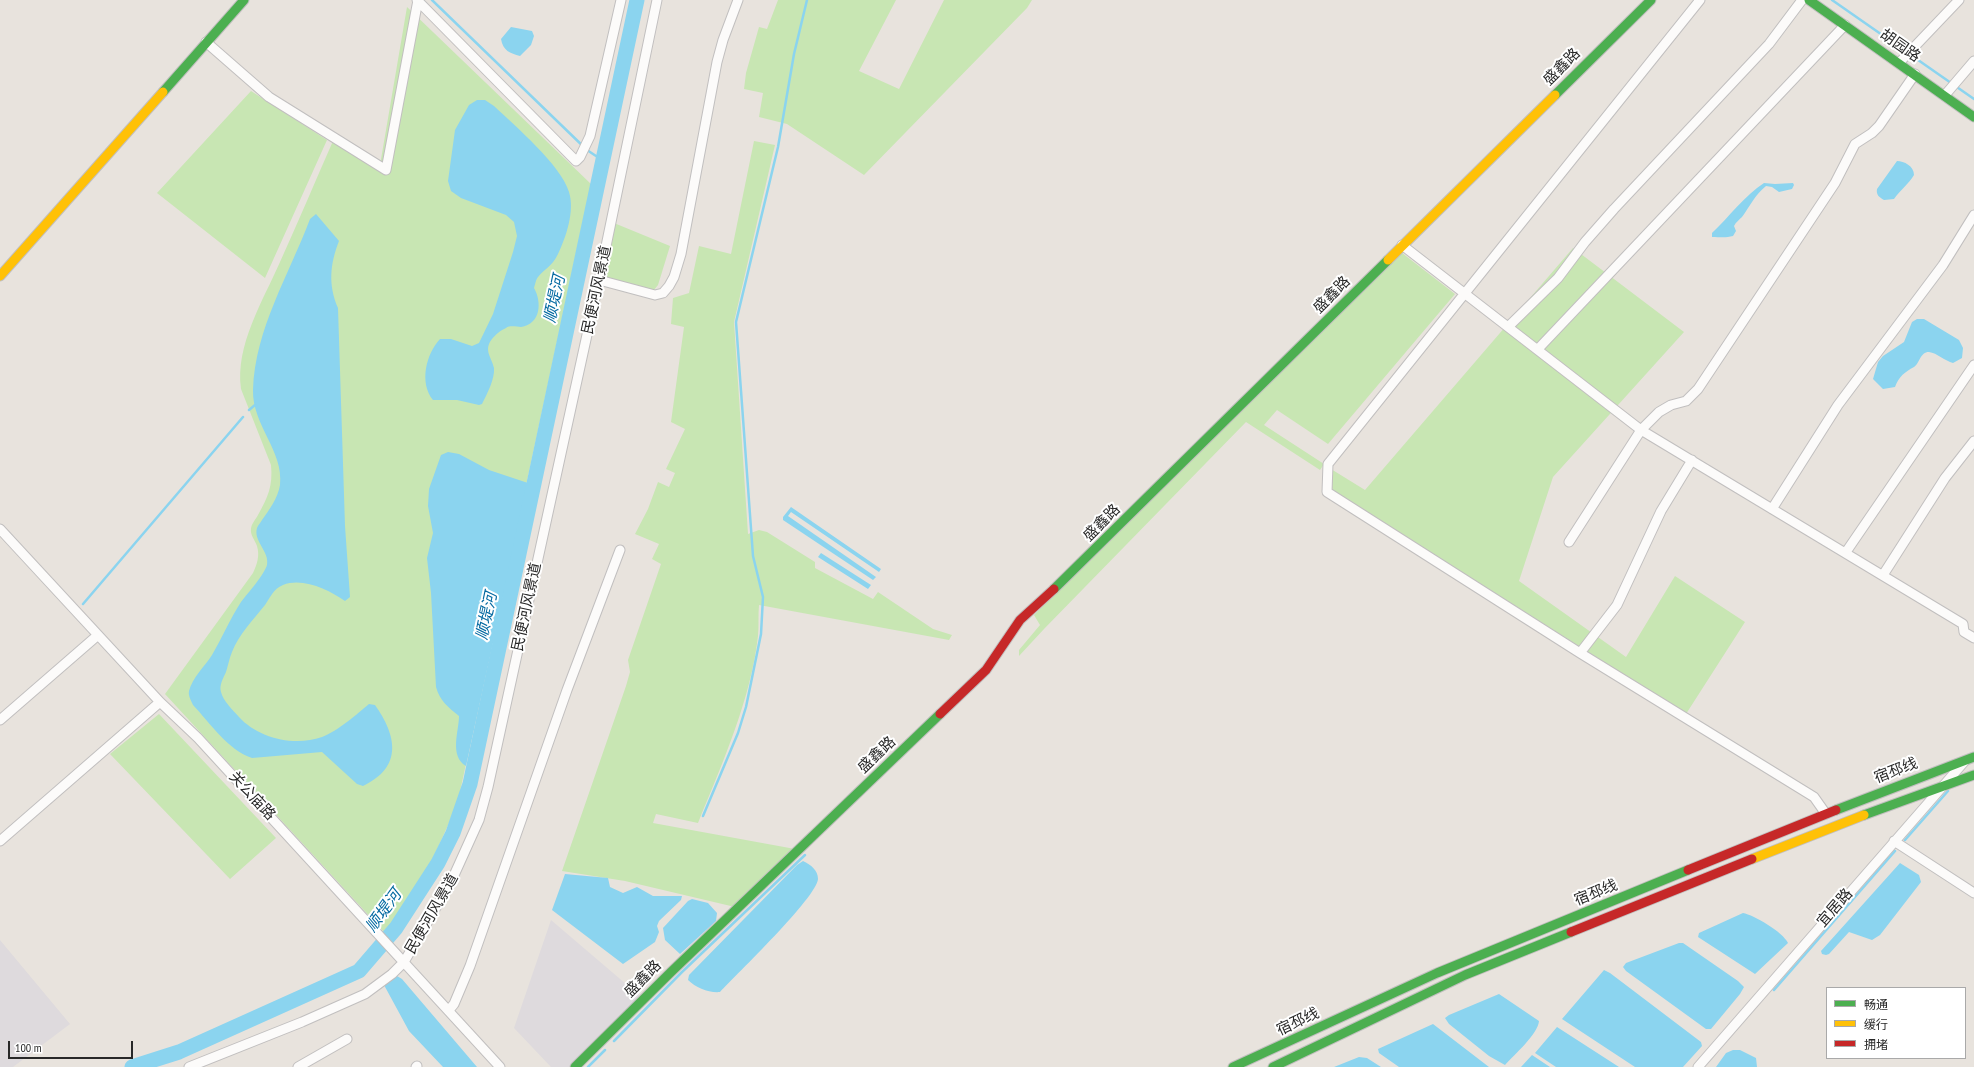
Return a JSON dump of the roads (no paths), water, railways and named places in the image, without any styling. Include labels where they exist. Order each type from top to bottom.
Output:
[{"type":"street","points":[[0,276],[244,0]]},
{"type":"street","points":[[206,42],[269,97],[386,170],[418,0]]},
{"type":"street","points":[[418,0],[576,161],[590,136],[621,0]]},
{"type":"street","name":"民便河风景道","points":[[189,1067],[302,1022],[365,994],[402,959],[451,882],[478,820],[489,780],[599,280],[657,0]]},
{"type":"street","points":[[599,280],[655,295],[663,293],[674,277],[688,218],[717,62],[723,40],[738,0]]},
{"type":"street","name":"盛鑫路","points":[[575,1067],[670,973],[986,670],[1020,620],[1081,564],[1651,0]]},
{"type":"street","points":[[1700,0],[1328,464],[1327,492],[1580,653],[1814,797],[1826,814]]},
{"type":"street","points":[[1509,326],[1558,278],[1585,242],[1614,208],[1768,44],[1802,0]]},
{"type":"street","name":"胡园路","points":[[1809,0],[1845,25],[1905,57],[1915,74],[1974,117]]},
{"type":"street","points":[[1905,57],[1959,0]]},
{"type":"street","points":[[1538,349],[1845,25]]},
{"type":"street","points":[[1944,95],[1974,61]]},
{"type":"street","points":[[1569,542],[1641,430],[1659,412],[1671,405],[1686,401],[1698,389],[1835,183],[1855,144],[1872,133],[1879,126],[1915,74]]},
{"type":"street","points":[[1772,509],[1838,405],[1943,265],[1974,215]]},
{"type":"street","points":[[1402,245],[1509,326],[1641,430],[1846,552],[1963,624],[1964,632],[1974,638]]},
{"type":"street","points":[[1846,552],[1974,365]]},
{"type":"street","points":[[1883,575],[1944,478],[1974,440]]},
{"type":"street","points":[[1580,653],[1618,606],[1661,511],[1692,460]]},
{"type":"street","name":"关公庙路","points":[[0,529],[160,702],[198,738],[377,931],[500,1067]]},
{"type":"street","points":[[449,1010],[454,1004],[470,966],[567,690],[620,550]]},
{"type":"street","points":[[0,720],[98,635]]},
{"type":"street","points":[[0,841],[160,702]]},
{"type":"street","name":"宜居路","points":[[1698,1067],[1894,841],[1970,758],[1974,751]]},
{"type":"street","name":"宿邳线","points":[[1233,1067],[1437,973],[1826,814],[1970,758]]},
{"type":"street","name":"宿邳线","points":[[1273,1067],[1465,975],[1792,844],[1944,785],[1974,775]]},
{"type":"street","points":[[1894,841],[1974,893]]},
{"type":"street","points":[[298,1067],[347,1039]]},
{"type":"water","points":[[511,27],[532,31],[534,36],[531,45],[520,56],[505,49],[502,43],[501,39]]},
{"type":"water","points":[[477,100],[485,100],[494,106],[536,146],[557,170],[564,181],[571,199],[569,224],[564,240],[551,265],[537,278],[536,281],[534,288],[537,294],[539,306],[536,317],[533,322],[528,325],[521,327],[509,327],[500,331],[489,343],[488,350],[494,372],[482,404],[479,405],[457,400],[433,400],[426,385],[425,377],[431,352],[440,339],[451,339],[472,346],[479,343],[493,314],[517,236],[514,222],[506,215],[461,198],[451,191],[448,181],[455,130],[469,105]]},
{"type":"water","points":[[1897,161],[1908,165],[1914,172],[1914,175],[1894,199],[1884,200],[1878,196],[1877,189]]},
{"type":"water","points":[[1764,183],[1793,183],[1794,185],[1792,189],[1779,192],[1772,187],[1766,186],[1762,189],[1734,226],[1736,231],[1733,236],[1712,237],[1712,233],[1737,206]]},
{"type":"water","points":[[316,214],[339,241],[331,274],[333,291],[338,308],[345,526],[350,597],[345,601],[324,589],[299,583],[283,585],[277,589],[238,639],[231,655],[221,689],[222,695],[226,702],[247,724],[266,735],[288,741],[311,740],[322,737],[341,727],[369,704],[375,705],[388,728],[392,750],[390,760],[385,770],[363,786],[357,784],[322,752],[252,758],[243,754],[235,749],[213,728],[193,705],[189,695],[193,681],[212,655],[233,615],[259,579],[267,565],[266,556],[256,533],[257,528],[277,495],[280,485],[280,473],[273,449],[257,415],[254,403],[253,390],[255,367],[266,324],[274,303],[310,219]]},
{"type":"water","points":[[1917,319],[1924,319],[1959,340],[1963,348],[1962,358],[1953,363],[1938,355],[1926,352],[1914,367],[1900,377],[1895,387],[1883,389],[1873,379],[1878,362],[1883,356],[1904,342],[1912,322]]},
{"type":"water","points":[[448,452],[459,454],[489,470],[528,483],[466,766],[461,762],[456,750],[459,716],[442,700],[436,687],[431,593],[427,558],[433,533],[428,506],[429,489],[441,455]]},
{"type":"water","points":[[791,507],[881,569],[879,572],[791,512],[788,516],[876,577],[873,580],[783,520],[783,517]]},
{"type":"water","points":[[821,553],[871,585],[868,589],[818,557]]},
{"type":"water","points":[[803,861],[811,866],[817,873],[818,879],[814,888],[805,902],[758,954],[720,992],[711,992],[703,989],[688,980],[689,975],[797,865]]},
{"type":"water","points":[[1900,863],[1919,875],[1921,882],[1880,935],[1872,940],[1849,932],[1829,954],[1822,954],[1821,951]]},
{"type":"water","points":[[565,874],[608,878],[610,887],[623,893],[637,887],[653,896],[682,896],[681,900],[659,921],[657,926],[659,932],[655,942],[623,964],[552,910]]},
{"type":"water","points":[[692,899],[708,903],[717,913],[716,921],[680,954],[665,940],[663,928],[688,901]]},
{"type":"water","points":[[1743,913],[1754,917],[1774,929],[1788,943],[1755,974],[1698,937],[1699,933]]},
{"type":"water","points":[[1679,943],[1683,943],[1738,981],[1744,987],[1711,1029],[1706,1029],[1626,971],[1623,967],[1626,963]]},
{"type":"water","points":[[1604,970],[1701,1042],[1702,1046],[1683,1067],[1635,1067],[1562,1019]]},
{"type":"water","points":[[397,976],[402,979],[477,1067],[443,1067],[409,1031],[384,985]]},
{"type":"water","points":[[1499,994],[1539,1021],[1535,1032],[1505,1065],[1489,1056],[1449,1024],[1445,1018]]},
{"type":"water","points":[[1433,1024],[1489,1067],[1399,1067],[1379,1053],[1378,1049]]},
{"type":"water","points":[[1557,1027],[1619,1067],[1556,1067],[1535,1053]]},
{"type":"water","points":[[1733,1050],[1740,1050],[1756,1058],[1757,1067],[1716,1067],[1726,1053]]},
{"type":"water","points":[[1532,1055],[1550,1067],[1521,1067]]},
{"type":"water","points":[[1359,1057],[1367,1058],[1381,1067],[1334,1067]]},
{"type":"waterway","points":[[432,0],[587,150],[602,160]]},
{"type":"waterway","name":"顺堤河","points":[[132,1067],[179,1052],[359,971],[396,928],[438,863],[453,833],[470,784],[637,0]]},
{"type":"waterway","points":[[703,816],[738,733],[746,707],[761,634],[763,597],[753,556],[736,322],[778,147],[794,54],[807,0]]},
{"type":"waterway","points":[[1832,0],[1974,99]]},
{"type":"waterway","points":[[249,410],[255,405]]},
{"type":"waterway","points":[[83,604],[243,417]]},
{"type":"waterway","points":[[1905,840],[1948,791]]},
{"type":"waterway","points":[[1774,990],[1895,851]]},
{"type":"waterway","points":[[614,1041],[682,972],[805,855]]},
{"type":"waterway","points":[[588,1067],[605,1050]]}]
